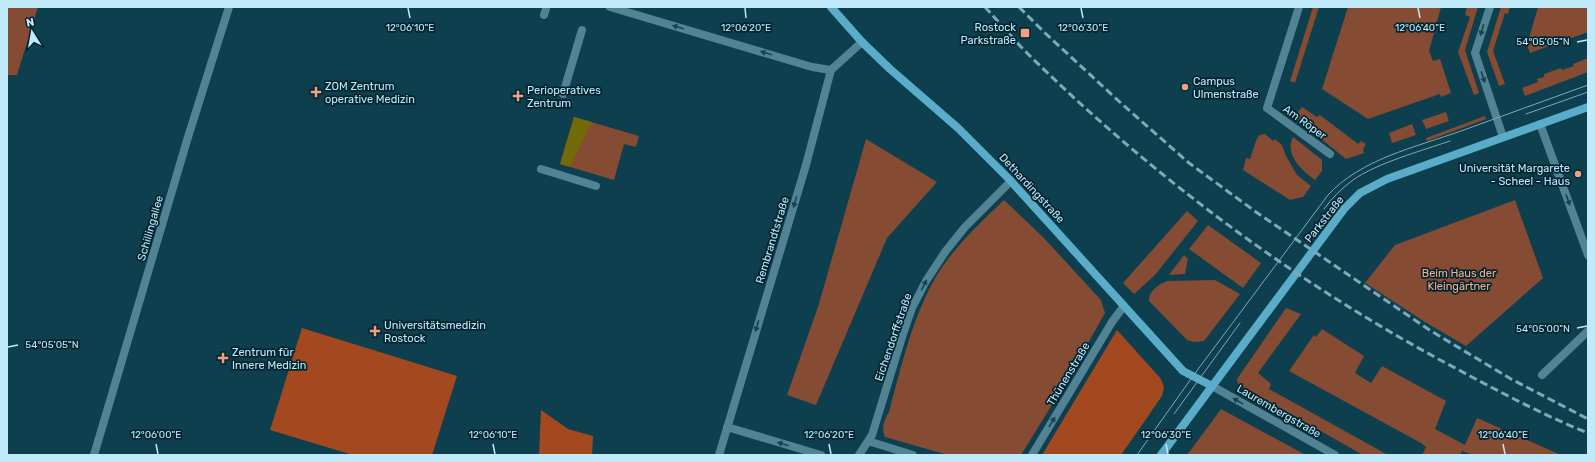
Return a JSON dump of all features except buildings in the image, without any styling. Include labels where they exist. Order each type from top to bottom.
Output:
[{"type":"main road","name":"Dethardingstraße","points":[[831,7],[862,42],[903,81],[958,128],[1011,181],[1183,372],[1212,386]]},
{"type":"main road","name":"Parkstraße","points":[[1161,455],[1344,209],[1360,193],[1387,179],[1588,107]]},
{"type":"street","name":"Schillingallee","points":[[94,455],[228,7]]},
{"type":"street","points":[[610,7],[803,64],[831,70],[862,42]]},
{"type":"street","name":"Am Röper","points":[[1299,7],[1267,108],[1330,154]]},
{"type":"street","points":[[1490,7],[1475,54],[1503,137]]},
{"type":"street","points":[[563,94],[582,30]]},
{"type":"street","name":"Rembrandtstraße","points":[[719,455],[806,165],[831,70]]},
{"type":"street","points":[[1540,124],[1588,255]]},
{"type":"street","points":[[541,170],[596,186]]},
{"type":"street","name":"Eichendorffstraße","points":[[859,455],[872,435],[907,322],[912,308],[926,281],[945,252],[965,227],[1011,181]]},
{"type":"street","name":"Thünenstraße","points":[[1032,455],[1112,322],[1124,306]]},
{"type":"street","points":[[1542,375],[1588,331]]},
{"type":"street","name":"Laurembergstraße","points":[[1212,386],[1334,455]]},
{"type":"street","points":[[727,427],[821,455]]},
{"type":"street","points":[[868,441],[913,455]]},
{"type":"green space","points":[[7,7],[38,7],[17,75],[7,75]]},
{"type":"green space","points":[[1313,7],[1319,7],[1295,83],[1290,81]]},
{"type":"green space","points":[[1348,7],[1441,7],[1429,51],[1433,61],[1440,59],[1451,93],[1441,97],[1440,94],[1368,119],[1322,89]]},
{"type":"green space","points":[[1467,7],[1478,7],[1465,50],[1479,93],[1474,95],[1458,52],[1470,17],[1465,15]]},
{"type":"green space","points":[[1501,7],[1510,7],[1508,14],[1505,13],[1493,51],[1505,84],[1499,86],[1487,52]]},
{"type":"green space","points":[[1538,7],[1588,7],[1588,32],[1530,53],[1527,45]]},
{"type":"green space","points":[[1588,58],[1588,72],[1525,96],[1522,88],[1538,82],[1537,79],[1544,77],[1544,74],[1561,68],[1562,70],[1574,66],[1573,64]]},
{"type":"green space","points":[[1302,107],[1317,117],[1320,115],[1358,144],[1361,141],[1366,144],[1363,149],[1364,153],[1346,159],[1294,117]]},
{"type":"green space","points":[[1446,112],[1449,121],[1426,129],[1422,120]]},
{"type":"green space","points":[[1485,116],[1486,119],[1427,141],[1426,138]]},
{"type":"green space","points":[[574,117],[639,136],[636,147],[624,144],[614,180],[560,164]]},
{"type":"green space","points":[[1412,124],[1416,135],[1392,143],[1389,133]]},
{"type":"green space","points":[[1265,134],[1273,141],[1275,139],[1282,145],[1286,156],[1297,175],[1311,186],[1303,197],[1290,200],[1243,170],[1246,158],[1250,159],[1257,138],[1260,135]]},
{"type":"green space","points":[[1293,137],[1322,160],[1322,171],[1315,180],[1296,162],[1291,150]]},
{"type":"green space","points":[[866,139],[937,182],[887,238],[816,405],[787,395],[818,307]]},
{"type":"green space","points":[[1004,200],[1043,237],[1101,300],[1105,313],[1066,382],[1021,455],[948,455],[885,437],[883,430],[884,421],[889,412],[908,342],[921,307],[937,275],[944,264],[968,235]]},
{"type":"green space","name":"Beim Haus der Kleingärtner","points":[[1515,200],[1543,278],[1466,346],[1425,322],[1365,283],[1395,245]]},
{"type":"green space","points":[[1187,211],[1198,221],[1155,275],[1134,294],[1123,283]]},
{"type":"green space","points":[[1208,225],[1261,263],[1243,288],[1189,249]]},
{"type":"green space","points":[[1184,255],[1188,259],[1185,274],[1169,275]]},
{"type":"green space","points":[[1215,280],[1240,294],[1204,341],[1194,342],[1187,340],[1149,301],[1152,291],[1157,286],[1167,281]]},
{"type":"green space","points":[[1286,308],[1301,314],[1258,373],[1271,384],[1269,389],[1388,455],[1363,455],[1238,384],[1237,379]]},
{"type":"green space","points":[[1322,329],[1364,356],[1355,373],[1371,383],[1382,366],[1446,401],[1435,429],[1465,445],[1477,418],[1561,455],[1473,455],[1462,451],[1460,455],[1422,455],[1426,447],[1421,443],[1289,371],[1314,335],[1316,337]]},
{"type":"green space","points":[[1221,409],[1302,453],[1305,455],[1187,455]]},
{"type":"shaded area","points":[[574,117],[592,122],[570,167],[560,164]]},
{"type":"shaded area","points":[[302,328],[457,376],[432,455],[353,455],[270,430]]},
{"type":"shaded area","points":[[1117,330],[1161,379],[1164,387],[1162,396],[1121,455],[1042,455]]},
{"type":"shaded area","points":[[541,410],[568,429],[593,436],[592,455],[539,455]]},
{"type":"tram line","points":[[1137,455],[1193,376],[1328,195],[1341,183],[1356,172],[1390,156],[1588,85]]},
{"type":"tram line","points":[[1526,114],[1588,92]]},
{"type":"tram line","points":[[1324,209],[1330,201],[1353,180],[1374,168],[1450,141]]},
{"type":"tram line","points":[[1174,414],[1240,323]]},
{"type":"railway","points":[[985,7],[1028,54],[1076,100],[1127,144],[1178,187],[1286,266],[1399,337],[1505,395],[1588,433]]},
{"type":"railway","points":[[1019,7],[1123,105],[1189,163],[1256,212],[1431,331],[1511,379],[1588,419]]},
{"type":"place","name":"Rostock Parkstraße","points":[[1025,33]]},
{"type":"place","name":"Campus Ulmenstraße","points":[[1185,87]]},
{"type":"place","name":"ZOM Zentrum operative Medizin","points":[[316,92]]},
{"type":"place","name":"Perioperatives Zentrum","points":[[518,96]]},
{"type":"place","name":"Universität Margarete - Scheel - Haus","points":[[1578,174]]},
{"type":"place","name":"Universitätsmedizin Rostock","points":[[375,331]]},
{"type":"place","name":"Zentrum für Innere Medizin","points":[[223,358]]}]
